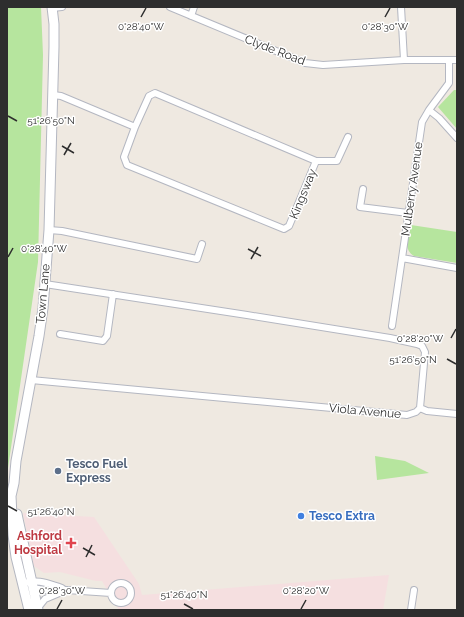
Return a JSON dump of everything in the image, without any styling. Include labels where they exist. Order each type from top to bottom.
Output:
[{"type":"main road","name":"Town Lane","points":[[34,610],[18,519],[14,483],[16,462],[39,336],[45,284],[54,24],[52,7]]},
{"type":"street","points":[[52,7],[62,7]]},
{"type":"street","name":"Clyde Road","points":[[170,7],[305,63],[323,65],[404,60],[457,60]]},
{"type":"street","points":[[191,16],[194,7]]},
{"type":"street","points":[[401,7],[404,60]]},
{"type":"street","name":"Mulberry Avenue","points":[[392,326],[422,122],[449,83],[449,60]]},
{"type":"street","name":"Kingsway","points":[[156,93],[316,161],[289,226],[284,229],[127,165],[124,157],[135,127],[149,96],[156,93]]},
{"type":"street","points":[[52,95],[60,96],[135,127]]},
{"type":"street","points":[[429,110],[457,138]]},
{"type":"street","points":[[316,161],[337,161],[348,137]]},
{"type":"street","points":[[363,189],[360,207],[408,213]]},
{"type":"street","points":[[48,230],[62,231],[197,259],[202,244]]},
{"type":"street","points":[[402,258],[457,268]]},
{"type":"street","points":[[45,284],[390,338],[417,344],[422,346],[425,352],[420,408],[426,411],[457,414]]},
{"type":"street","points":[[60,334],[103,341],[107,336],[113,294]]},
{"type":"street","name":"Viola Avenue","points":[[31,380],[407,415],[416,412],[420,408]]},
{"type":"street","points":[[29,584],[41,581],[67,590],[111,593]]},
{"type":"street","points":[[34,610],[45,599],[67,590]]},
{"type":"street","points":[[411,610],[414,590]]},
{"type":"shaded area","name":"Ashford Hospital","points":[[23,513],[94,517],[139,584],[142,595],[389,575],[383,610],[119,610],[102,581],[96,581],[60,572],[44,573],[34,566]]},
{"type":"green space","points":[[7,7],[41,7],[43,55],[38,262],[7,475]]},
{"type":"green space","points":[[454,90],[457,90],[457,129],[438,107]]},
{"type":"green space","points":[[411,225],[457,232],[457,263],[414,256],[410,253],[407,242]]},
{"type":"green space","points":[[375,456],[405,461],[429,473],[377,480]]},
{"type":"place","name":"Tesco Fuel Express","points":[[58,471]]},
{"type":"place","name":"Tesco Extra","points":[[301,516]]},
{"type":"place","name":"Ashford Hospital","points":[[71,543]]}]
